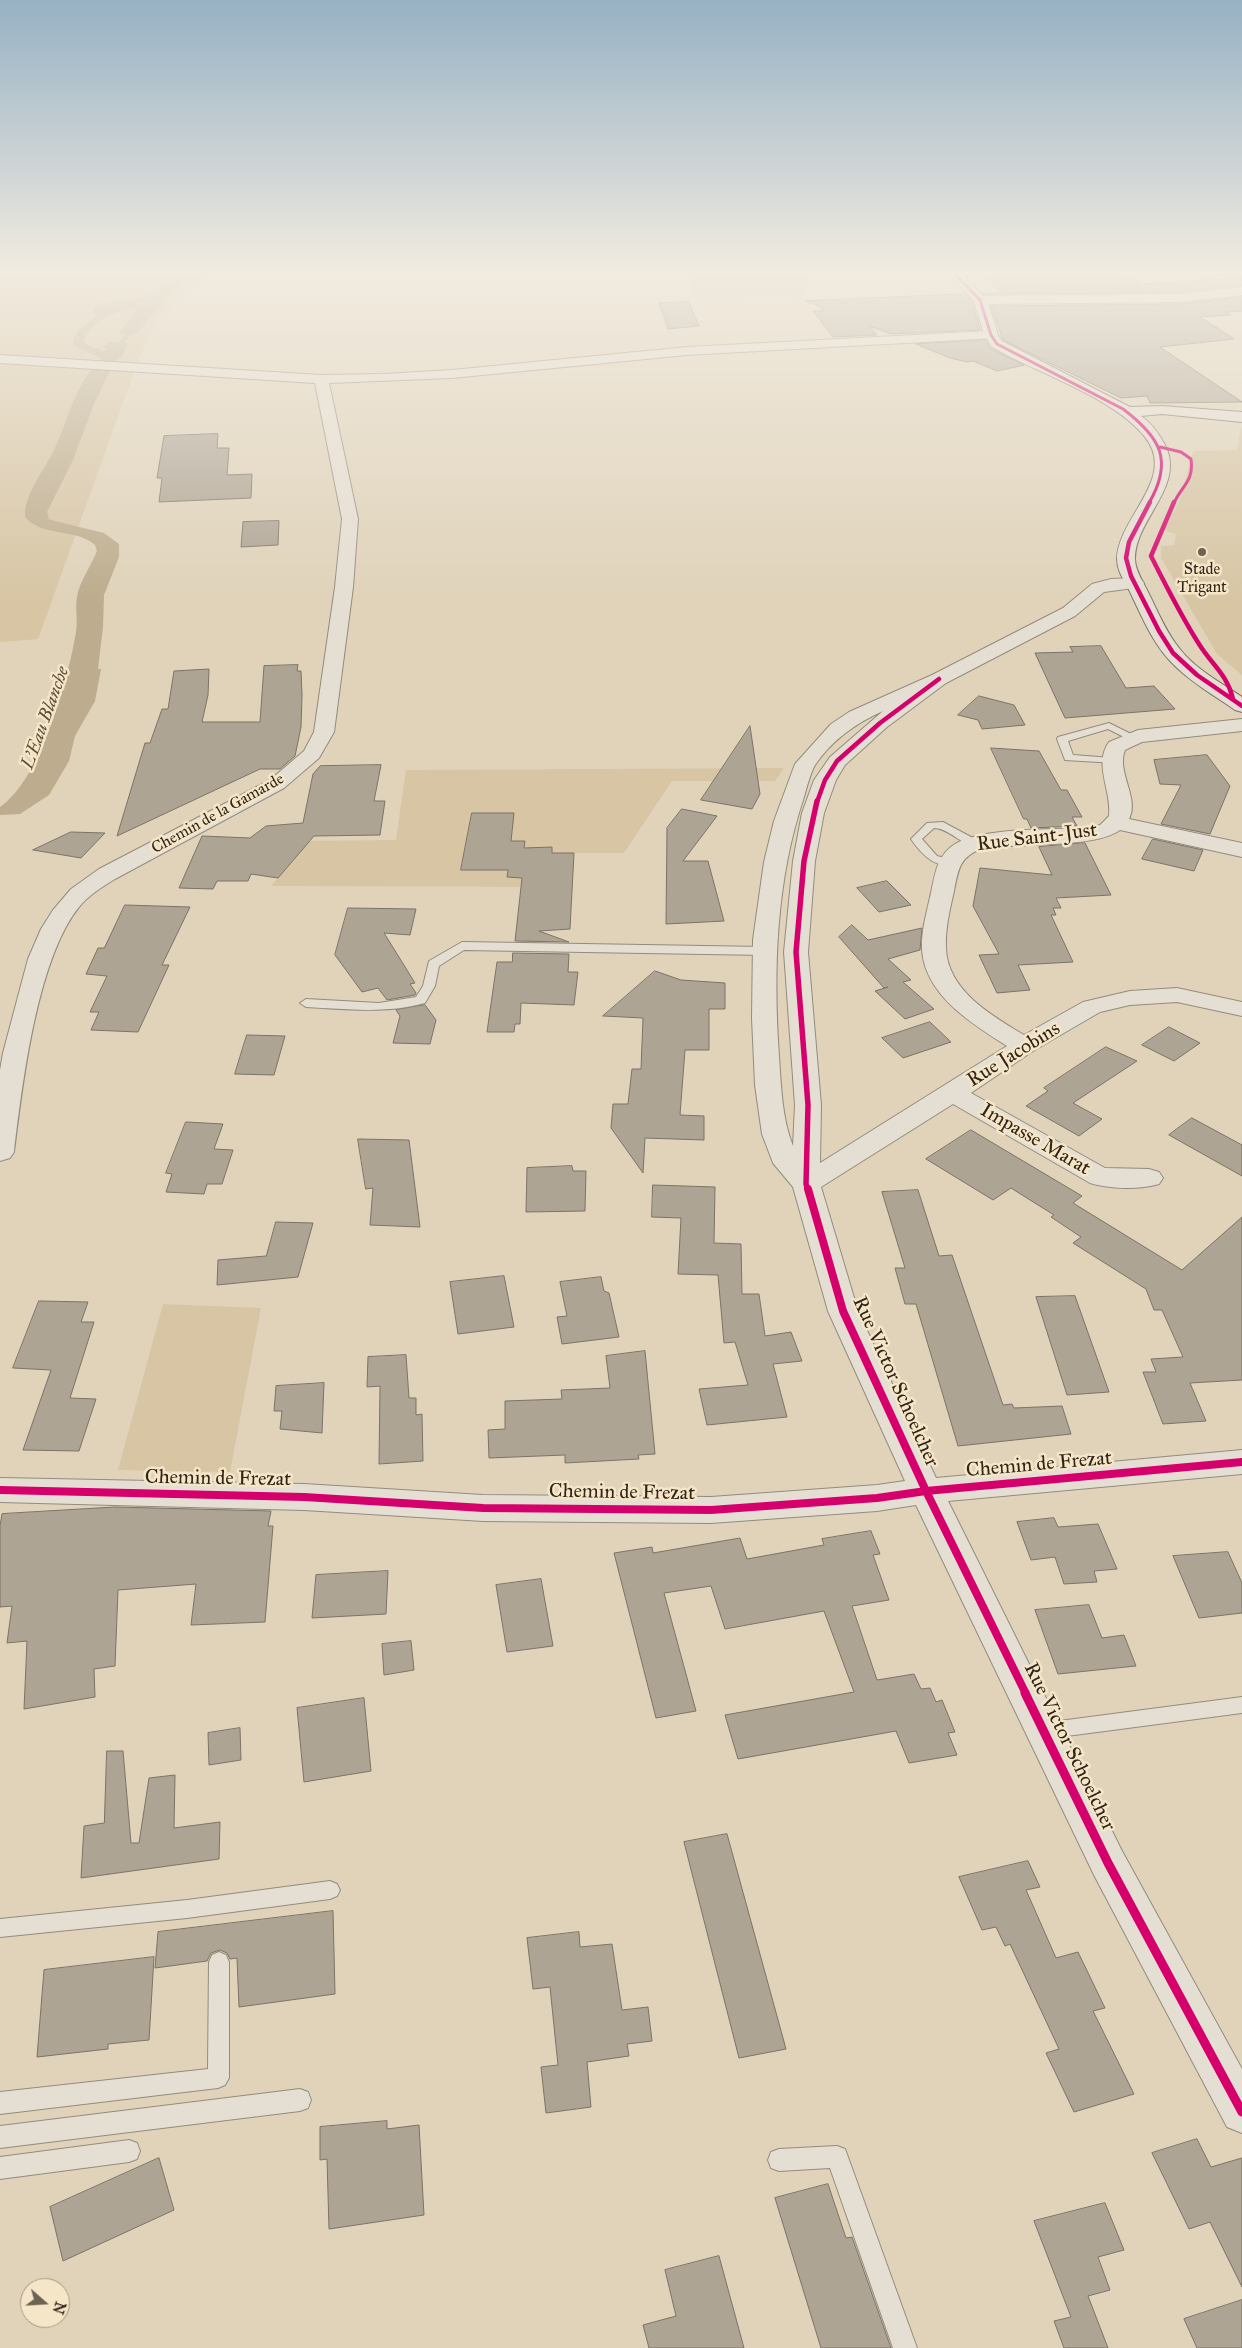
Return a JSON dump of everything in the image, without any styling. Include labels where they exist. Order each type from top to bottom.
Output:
[{"type":"street","name":"Chemin de la Gamarde","points":[[0,1152],[9,1082],[34,973],[54,927],[71,901],[83,890],[107,874],[277,784],[296,769],[319,743],[324,732],[344,587],[350,519],[328,405],[321,382]]},
{"type":"street","points":[[1068,382],[1128,412],[1152,434],[1160,447],[1164,460],[1164,473],[1132,537],[1126,561],[1161,636],[1172,652],[1193,672],[1242,706]]},
{"type":"street","points":[[1128,412],[1162,410],[1242,418]]},
{"type":"street","name":"Rue Victor Schoelcher","points":[[806,1184],[787,1163],[775,1134],[768,1085],[765,1037],[765,951],[775,862],[785,821],[805,764],[838,728],[856,716],[939,679],[1069,612],[1098,588],[1111,584],[1135,583]]},
{"type":"street","name":"Rue Victor Schoelcher","points":[[939,679],[874,728],[837,761],[825,780],[813,813],[804,861],[796,952],[808,1104],[806,1184],[843,1311],[926,1491],[1108,1863],[1242,2112]]},
{"type":"street","points":[[1112,762],[1111,756],[1116,746],[1132,737],[1242,725]]},
{"type":"street","name":"Rue Saint-Just","points":[[1024,1046],[986,1022],[961,1000],[945,982],[938,966],[934,949],[949,862],[955,854],[976,843],[1093,834],[1111,827],[1116,823],[1121,812],[1112,762]]},
{"type":"street","points":[[1116,823],[1242,850]]},
{"type":"street","name":"Rue Jacobins","points":[[806,1184],[953,1093],[1024,1046],[1092,1007],[1130,998],[1177,995],[1242,1009]]},
{"type":"street","name":"Impasse Marat","points":[[953,1093],[1100,1177],[1149,1178]]},
{"type":"street","name":"Chemin de Frezat","points":[[0,1490],[304,1497],[483,1508],[711,1510],[877,1498],[926,1491],[1242,1462]]},
{"type":"lane","points":[[1112,762],[1069,758],[1062,739],[1109,726],[1132,737]]},
{"type":"lane","points":[[949,862],[933,858],[916,839],[931,825],[943,826],[976,843]]},
{"type":"lane","points":[[306,1003],[408,1005],[421,1000],[429,986],[433,964],[462,946],[765,951]]},
{"type":"lane","points":[[1043,1731],[1242,1706]]},
{"type":"lane","points":[[0,1928],[187,1909],[330,1890]]},
{"type":"lane","points":[[0,2103],[218,2078],[219,1962]]},
{"type":"lane","points":[[0,2137],[300,2100]]},
{"type":"lane","points":[[0,2168],[129,2150]]},
{"type":"lane","points":[[779,2160],[837,2157],[905,2348]]},
{"type":"shaded area","points":[[0,382],[131,382],[38,639],[0,642]]},
{"type":"shaded area","points":[[83,382],[105,382],[73,460],[47,512],[49,519],[104,533],[119,544],[119,557],[104,595],[103,627],[98,669],[101,669],[95,701],[75,736],[69,761],[49,795],[20,814],[0,815],[0,807],[15,793],[28,775],[50,727],[67,676],[77,628],[76,601],[78,591],[97,551],[95,545],[87,540],[40,527],[25,517],[27,500],[54,450],[78,390]]},
{"type":"shaded area","name":"Stade Trigant","points":[[1241,428],[1242,675],[1217,654],[1161,558],[1161,546],[1174,545],[1176,534],[1164,530],[1179,502],[1193,451],[1237,450]]},
{"type":"shaded area","points":[[784,768],[775,781],[672,781],[624,853],[563,853],[563,887],[271,886],[296,857],[292,841],[396,840],[406,770]]},
{"type":"shaded area","points":[[163,1304],[261,1308],[230,1472],[118,1470]]},
{"type":"building","points":[[1088,382],[1212,382],[1242,402],[1150,403],[1147,396],[1121,398]]},
{"type":"building","points":[[218,434],[217,448],[229,448],[227,475],[252,474],[251,498],[159,502],[162,478],[157,478],[164,436]]},
{"type":"building","points":[[279,521],[278,545],[241,547],[243,522]]},
{"type":"building","points":[[1101,646],[1126,688],[1154,686],[1175,709],[1065,718],[1035,653],[1073,652],[1070,647]]},
{"type":"building","points":[[298,665],[297,671],[301,671],[301,727],[295,756],[280,769],[260,769],[117,836],[145,743],[150,743],[162,709],[168,709],[174,671],[209,669],[208,695],[202,722],[260,722],[264,666]]},
{"type":"building","points":[[979,696],[1014,705],[1025,725],[982,729],[978,720],[958,715]]},
{"type":"building","points":[[750,726],[760,794],[752,809],[701,800]]},
{"type":"building","points":[[991,748],[1039,751],[1061,790],[1067,790],[1082,817],[1072,817],[1077,826],[1031,828],[1027,819],[1024,819]]},
{"type":"building","points":[[1207,755],[1230,786],[1210,834],[1161,824],[1181,785],[1160,784],[1154,760]]},
{"type":"building","points":[[381,765],[374,801],[385,801],[380,835],[314,836],[278,878],[251,874],[248,881],[217,881],[213,889],[179,888],[202,836],[250,838],[266,826],[303,823],[313,774],[320,766]]},
{"type":"building","points":[[682,809],[717,816],[683,861],[708,861],[724,921],[666,924],[667,828]]},
{"type":"building","points":[[472,813],[514,813],[511,841],[525,841],[524,848],[552,847],[552,853],[574,853],[570,929],[539,931],[569,942],[515,941],[522,878],[507,877],[508,870],[461,870]]},
{"type":"building","points":[[71,832],[105,833],[81,858],[33,850]]},
{"type":"building","points":[[1153,839],[1203,850],[1194,871],[1142,859]]},
{"type":"building","points":[[1085,843],[1111,895],[1056,898],[1061,908],[1053,908],[1056,915],[1051,915],[1073,962],[1018,965],[1030,990],[997,993],[979,955],[999,954],[973,906],[980,868],[1052,875],[1039,847]]},
{"type":"building","points":[[887,881],[911,905],[879,912],[857,888]]},
{"type":"building","points":[[125,905],[190,907],[162,965],[169,965],[138,1032],[91,1030],[99,1012],[90,1012],[107,976],[86,974],[98,948],[104,948]]},
{"type":"building","points":[[348,908],[416,909],[410,935],[384,933],[415,983],[410,984],[416,993],[415,995],[387,1000],[378,988],[362,992],[335,955]]},
{"type":"building","points":[[852,925],[868,940],[922,928],[920,950],[888,959],[911,980],[903,982],[934,1009],[905,1019],[875,991],[888,987],[884,988],[839,937]]},
{"type":"building","points":[[513,953],[569,954],[568,972],[578,972],[574,1005],[521,1003],[520,1024],[515,1024],[514,1032],[487,1032],[497,962],[512,962]]},
{"type":"building","points":[[655,971],[681,980],[725,983],[725,1009],[709,1009],[709,1050],[685,1050],[680,1115],[704,1116],[704,1140],[645,1138],[643,1173],[611,1128],[613,1104],[628,1104],[632,1069],[641,1069],[643,1018],[603,1016]]},
{"type":"building","points":[[425,1005],[436,1020],[430,1044],[393,1043],[400,1016],[396,1010]]},
{"type":"building","points":[[930,1022],[951,1042],[903,1058],[882,1038]]},
{"type":"building","points":[[1169,1027],[1200,1043],[1174,1061],[1142,1045]]},
{"type":"building","points":[[247,1035],[285,1036],[274,1075],[235,1074]]},
{"type":"building","points":[[1106,1047],[1137,1061],[1073,1103],[1102,1119],[1079,1136],[1026,1106],[1048,1091],[1044,1088]]},
{"type":"building","points":[[1192,1118],[1242,1145],[1242,1176],[1169,1135]]},
{"type":"building","points":[[186,1122],[223,1124],[214,1149],[233,1150],[222,1184],[207,1184],[204,1194],[166,1192],[172,1174],[166,1173]]},
{"type":"building","points":[[971,1130],[1082,1196],[1073,1203],[1182,1270],[1242,1217],[1242,1380],[1190,1383],[1206,1421],[1163,1424],[1143,1372],[1156,1372],[1151,1359],[1183,1357],[1162,1310],[1154,1310],[1146,1289],[1073,1243],[1081,1237],[1051,1217],[1054,1215],[1011,1188],[993,1200],[926,1159]]},
{"type":"building","points":[[358,1139],[409,1140],[420,1227],[370,1225],[373,1188],[366,1189]]},
{"type":"building","points":[[572,1166],[573,1171],[586,1171],[585,1211],[526,1212],[527,1168]]},
{"type":"building","points":[[653,1185],[715,1187],[714,1243],[741,1244],[742,1294],[759,1294],[765,1336],[791,1332],[802,1361],[773,1364],[787,1417],[707,1425],[699,1389],[748,1385],[735,1342],[724,1343],[718,1275],[678,1274],[681,1218],[652,1217]]},
{"type":"building","points":[[918,1190],[939,1256],[952,1255],[1003,1405],[1012,1404],[1014,1408],[1062,1406],[1071,1434],[958,1446],[916,1304],[905,1304],[895,1268],[905,1268],[882,1192]]},
{"type":"building","points":[[276,1222],[313,1223],[298,1277],[217,1285],[218,1260],[266,1256]]},
{"type":"building","points":[[504,1276],[514,1327],[458,1334],[450,1282]]},
{"type":"building","points":[[601,1277],[604,1291],[609,1293],[619,1337],[562,1344],[557,1317],[567,1316],[560,1282]]},
{"type":"building","points":[[1075,1296],[1109,1392],[1067,1395],[1036,1297]]},
{"type":"building","points":[[39,1301],[88,1302],[81,1322],[94,1322],[70,1398],[96,1399],[79,1451],[23,1450],[51,1370],[13,1368]]},
{"type":"building","points":[[645,1351],[655,1454],[638,1455],[639,1459],[565,1463],[565,1455],[489,1458],[488,1430],[505,1429],[505,1401],[562,1399],[561,1390],[610,1388],[606,1356]]},
{"type":"building","points":[[406,1355],[409,1398],[416,1398],[416,1415],[422,1414],[423,1461],[379,1464],[380,1386],[367,1387],[368,1357]]},
{"type":"building","points":[[324,1383],[322,1433],[280,1429],[282,1411],[274,1411],[276,1386]]},
{"type":"building","points":[[115,1507],[271,1511],[268,1526],[273,1526],[265,1622],[191,1625],[196,1584],[118,1590],[115,1666],[94,1669],[95,1697],[24,1709],[27,1641],[7,1643],[12,1606],[0,1607],[0,1526],[2,1514]]},
{"type":"building","points":[[1054,1518],[1058,1527],[1098,1524],[1117,1569],[1094,1571],[1097,1582],[1064,1584],[1055,1557],[1031,1560],[1017,1522]]},
{"type":"building","points":[[871,1531],[880,1554],[873,1555],[889,1600],[852,1606],[877,1680],[914,1674],[921,1689],[930,1688],[936,1702],[942,1700],[955,1732],[948,1733],[957,1755],[909,1763],[896,1731],[738,1759],[725,1715],[854,1692],[824,1611],[725,1629],[711,1586],[664,1593],[696,1711],[656,1718],[614,1553],[652,1547],[653,1553],[740,1538],[747,1559],[824,1545],[822,1539]]},
{"type":"building","points":[[1228,1552],[1242,1583],[1242,1613],[1199,1618],[1173,1556]]},
{"type":"building","points":[[388,1571],[386,1614],[312,1618],[316,1575]]},
{"type":"building","points":[[541,1579],[553,1646],[507,1652],[496,1585]]},
{"type":"building","points":[[1089,1605],[1102,1638],[1124,1635],[1136,1666],[1058,1674],[1035,1610]]},
{"type":"building","points":[[411,1641],[414,1670],[384,1675],[382,1644]]},
{"type":"building","points":[[364,1698],[371,1771],[304,1782],[297,1708]]},
{"type":"building","points":[[240,1728],[241,1760],[209,1765],[208,1733]]},
{"type":"building","points":[[107,1751],[123,1751],[131,1843],[139,1843],[149,1778],[175,1775],[174,1828],[220,1822],[219,1859],[81,1878],[84,1826],[104,1823]]},
{"type":"building","points":[[727,1834],[786,2049],[739,2058],[684,1842]]},
{"type":"building","points":[[1028,1861],[1040,1887],[1026,1890],[1056,1958],[1078,1952],[1105,2008],[1093,2011],[1134,2094],[1074,2112],[1046,2053],[1059,2049],[1010,1944],[1005,1946],[996,1927],[982,1930],[959,1877]]},
{"type":"building","points":[[333,1911],[335,1994],[239,2007],[237,1958],[230,1959],[227,1953],[220,1950],[211,1953],[207,1961],[155,1968],[158,1932]]},
{"type":"building","points":[[579,1932],[580,1947],[612,1944],[622,2010],[648,2007],[652,2041],[627,2044],[629,2056],[587,2062],[591,2107],[546,2113],[541,2067],[558,2065],[550,1987],[533,1989],[527,1938]]},
{"type":"building","points":[[154,1957],[149,2040],[108,2044],[108,2049],[37,2057],[44,1970]]},
{"type":"building","points":[[387,2121],[387,2129],[419,2125],[424,2215],[329,2229],[327,2159],[320,2160],[320,2127]]},
{"type":"building","points":[[1197,2139],[1211,2167],[1242,2158],[1242,2287],[1210,2222],[1189,2229],[1152,2153]]},
{"type":"building","points":[[159,2158],[174,2210],[63,2261],[50,2207]]},
{"type":"building","points":[[828,2184],[846,2238],[852,2237],[891,2348],[821,2348],[775,2198]]},
{"type":"building","points":[[1105,2203],[1124,2250],[1098,2257],[1110,2290],[1088,2296],[1108,2348],[1064,2348],[1054,2321],[1071,2317],[1034,2221]]},
{"type":"building","points":[[719,2256],[744,2348],[649,2348],[643,2325],[676,2316],[665,2270]]},
{"type":"building","points":[[1242,2300],[1242,2348],[1197,2348],[1184,2319]]},
{"type":"cycle path","points":[[1071,382],[1123,409],[1140,422],[1153,436],[1161,452],[1163,468],[1153,497],[1129,542],[1126,558],[1127,567],[1163,639],[1173,653],[1197,675],[1242,706]]},
{"type":"cycle path","points":[[1160,447],[1181,452],[1191,459],[1192,467],[1189,482],[1176,498],[1151,556],[1174,602],[1200,646],[1229,683],[1233,699]]},
{"type":"cycle path","points":[[939,679],[880,723],[837,761],[825,780],[813,813],[804,861],[796,952],[808,1105],[806,1184],[843,1311],[926,1491],[1108,1863],[1242,2112]]},
{"type":"cycle path","points":[[0,1490],[304,1497],[483,1508],[711,1510],[877,1498],[926,1491],[1242,1462]]},
{"type":"place","name":"Stade Trigant","points":[[1202,552]]},
{"type":"water label","name":"L'Eau Blanche","points":[[46,718]]}]
